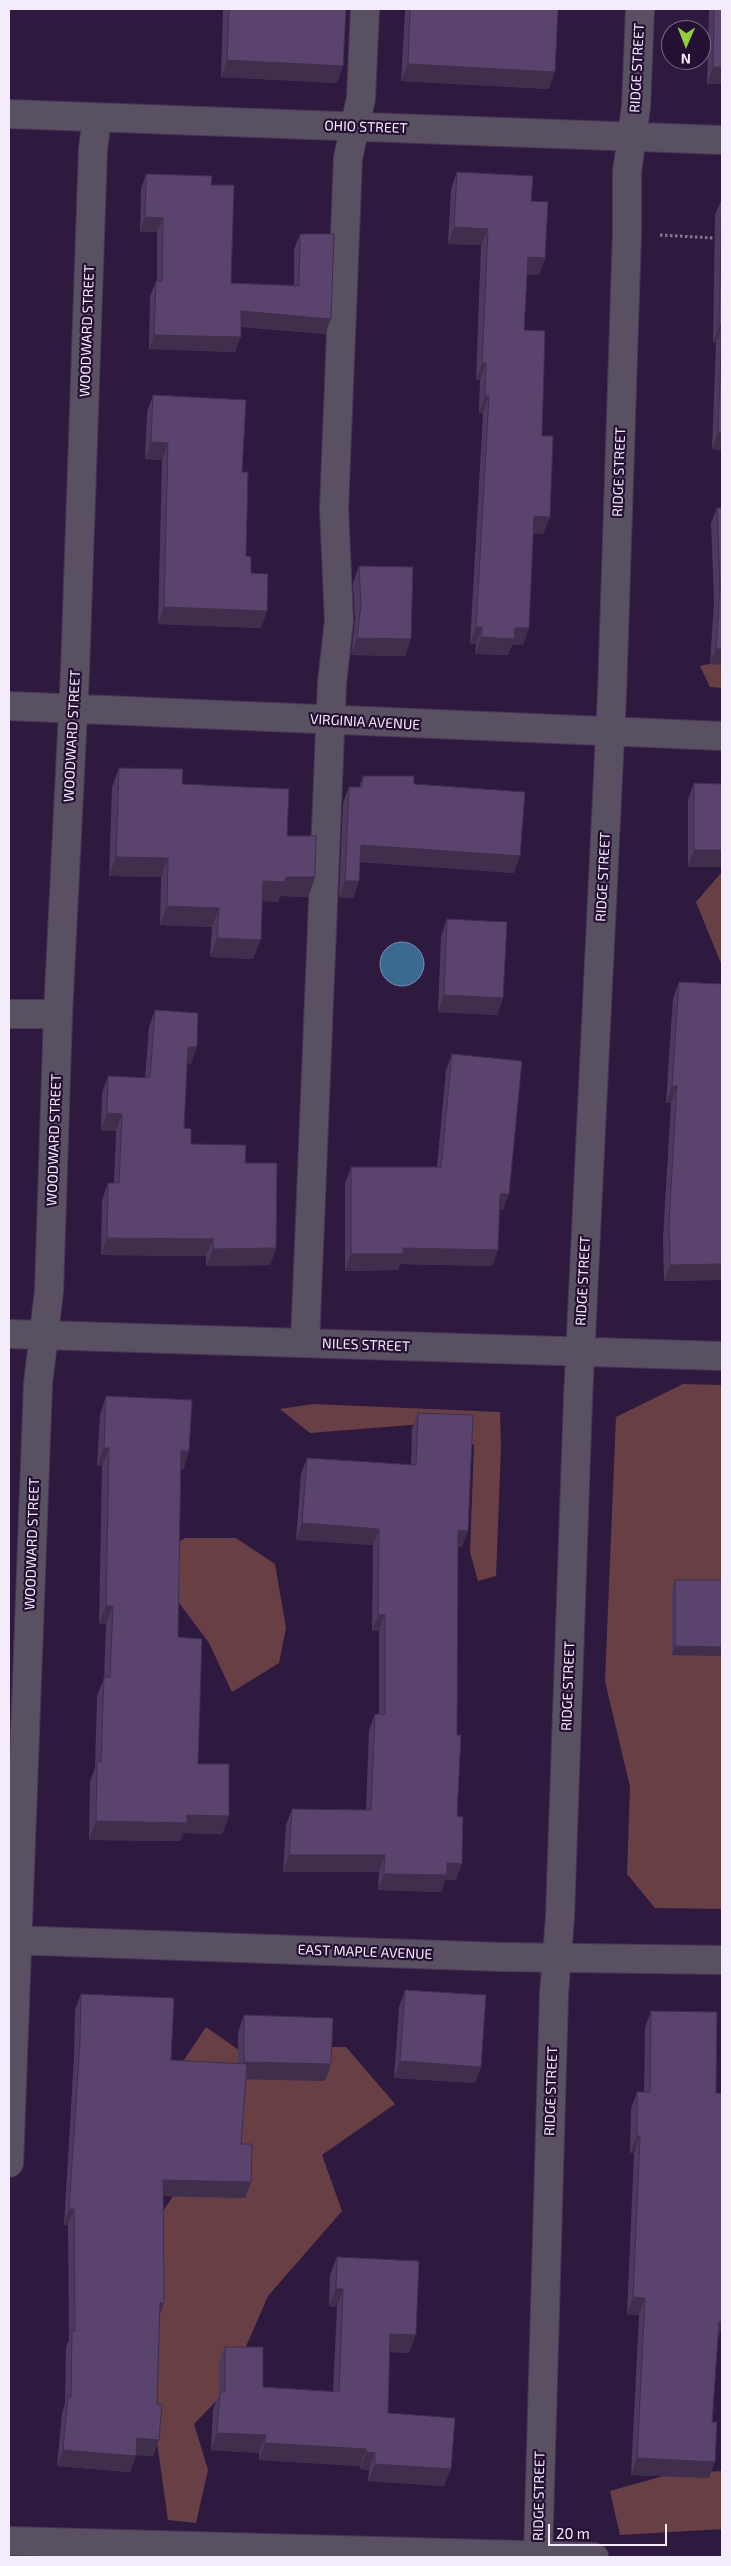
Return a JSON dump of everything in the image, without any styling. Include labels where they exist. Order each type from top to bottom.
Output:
[{"type":"street","points":[[305,1343],[332,683],[339,621],[334,509],[348,158],[361,98],[365,9]]},
{"type":"street","name":"RIDGE STREET","points":[[538,2555],[556,1957],[580,1353],[610,731],[627,233],[627,172],[636,107],[640,9]]},
{"type":"street","name":"OHIO STREET","points":[[9,114],[722,140]]},
{"type":"street","name":"WOODWARD STREET","points":[[9,2163],[13,1940],[38,1384],[49,1290],[58,1014],[74,709],[93,149],[97,118]]},
{"type":"street","name":"VIRGINIA AVENUE","points":[[9,706],[722,736]]},
{"type":"street","points":[[9,1014],[58,1014]]},
{"type":"street","name":"NILES STREET","points":[[9,1334],[722,1356]]},
{"type":"street","name":"EAST MAPLE AVENUE","points":[[13,1940],[556,1957],[722,1960]]},
{"type":"street","points":[[9,2540],[594,2557]]},
{"type":"path","points":[[627,233],[714,238]]},
{"type":"shaded area","points":[[722,661],[722,688],[710,687],[700,666]]},
{"type":"shaded area","points":[[720,874],[722,875],[722,966],[696,902]]},
{"type":"shaded area","points":[[683,1384],[722,1385],[722,1909],[655,1908],[627,1874],[630,1787],[605,1681],[616,1417]]},
{"type":"shaded area","points":[[313,1404],[500,1412],[501,1447],[496,1576],[478,1581],[470,1552],[474,1445],[436,1423],[310,1433],[280,1409]]},
{"type":"shaded area","points":[[185,1538],[236,1538],[275,1564],[286,1628],[279,1663],[232,1692],[209,1643],[147,1560]]},
{"type":"shaded area","points":[[206,2027],[250,2058],[304,2047],[346,2047],[395,2104],[322,2155],[342,2211],[268,2296],[227,2390],[194,2424],[208,2470],[196,2523],[168,2520],[155,2428],[153,2226],[194,2165],[180,2066]]},
{"type":"shaded area","points":[[722,2471],[722,2529],[620,2535],[610,2491],[670,2474]]},
{"type":"water","points":[[402,942],[414,946],[420,952],[424,964],[420,976],[414,982],[402,986],[390,982],[384,976],[380,964],[384,952],[390,946]]},
{"type":"building","points":[[229,9],[346,9],[343,66],[227,60]]},
{"type":"building","points":[[410,9],[558,9],[555,72],[408,64]]},
{"type":"building","points":[[714,9],[722,9],[722,67],[713,67]]},
{"type":"building","points":[[457,172],[533,176],[531,201],[548,202],[545,258],[528,257],[524,330],[545,331],[542,436],[553,436],[550,517],[534,516],[529,628],[515,628],[514,639],[481,637],[482,627],[476,627],[489,396],[485,396],[486,363],[482,363],[488,229],[454,227]]},
{"type":"building","points":[[146,174],[212,176],[211,185],[234,185],[231,283],[299,286],[300,234],[334,234],[331,319],[241,311],[241,337],[154,335],[156,281],[162,281],[163,218],[145,217]]},
{"type":"building","points":[[722,198],[722,326],[719,326]]},
{"type":"building","points":[[722,326],[722,433],[718,432]]},
{"type":"building","points":[[153,395],[246,400],[242,472],[248,472],[246,556],[251,557],[251,573],[268,574],[267,611],[164,607],[168,443],[151,442]]},
{"type":"building","points":[[717,508],[722,508],[722,649],[716,649],[720,586]]},
{"type":"building","points":[[359,566],[413,567],[411,639],[357,638],[361,604]]},
{"type":"building","points":[[119,768],[183,769],[182,784],[289,789],[287,836],[316,836],[315,877],[286,877],[285,882],[263,881],[261,940],[217,938],[219,908],[167,906],[168,858],[116,857]]},
{"type":"building","points":[[363,776],[414,776],[414,784],[525,792],[520,856],[361,845],[359,881],[345,881],[349,787],[362,787]]},
{"type":"building","points":[[694,783],[722,784],[722,850],[694,850]]},
{"type":"building","points":[[447,919],[507,922],[503,998],[444,995]]},
{"type":"building","points":[[679,982],[722,984],[722,1264],[670,1265],[669,1222],[677,1086],[672,1086]]},
{"type":"building","points":[[155,1010],[198,1013],[197,1047],[188,1047],[184,1128],[191,1129],[191,1144],[246,1145],[245,1163],[277,1163],[276,1248],[213,1249],[213,1239],[107,1238],[108,1183],[119,1183],[122,1114],[107,1113],[108,1076],[150,1078]]},
{"type":"building","points":[[452,1054],[522,1061],[509,1194],[500,1194],[498,1250],[403,1248],[403,1254],[351,1254],[351,1167],[441,1167]]},
{"type":"building","points":[[106,1396],[192,1400],[189,1451],[181,1451],[178,1637],[202,1639],[198,1764],[229,1764],[229,1816],[187,1815],[187,1823],[96,1821],[97,1762],[101,1762],[104,1677],[110,1677],[113,1606],[106,1606],[109,1448],[104,1448]]},
{"type":"building","points":[[418,1413],[473,1415],[468,1531],[458,1530],[457,1735],[461,1735],[457,1816],[463,1817],[462,1864],[447,1863],[447,1875],[384,1874],[385,1855],[289,1855],[292,1809],[371,1810],[375,1714],[385,1714],[385,1615],[378,1615],[379,1529],[302,1523],[307,1458],[416,1465]]},
{"type":"building","points":[[675,1580],[722,1580],[722,1647],[675,1646]]},
{"type":"building","points":[[405,1990],[486,1995],[481,2067],[400,2061]]},
{"type":"building","points":[[81,1994],[174,1998],[171,2060],[247,2064],[241,2144],[252,2144],[251,2182],[163,2180],[164,2303],[160,2303],[157,2404],[162,2404],[159,2440],[137,2438],[136,2456],[63,2450],[68,2397],[71,2397],[72,2331],[75,2331],[74,2209],[69,2209],[80,2041]]},
{"type":"building","points":[[651,2011],[717,2012],[716,2093],[722,2093],[722,2322],[719,2322],[712,2422],[717,2422],[715,2462],[637,2458],[645,2298],[633,2297],[640,2136],[637,2136],[637,2092],[650,2092]]},
{"type":"building","points":[[244,2015],[333,2018],[331,2064],[244,2062]]},
{"type":"building","points":[[337,2257],[419,2261],[416,2335],[390,2334],[388,2413],[455,2418],[451,2469],[375,2464],[375,2453],[366,2452],[366,2449],[265,2443],[266,2435],[217,2433],[220,2392],[225,2392],[225,2347],[263,2347],[263,2387],[339,2392],[343,2289],[336,2289]]}]
